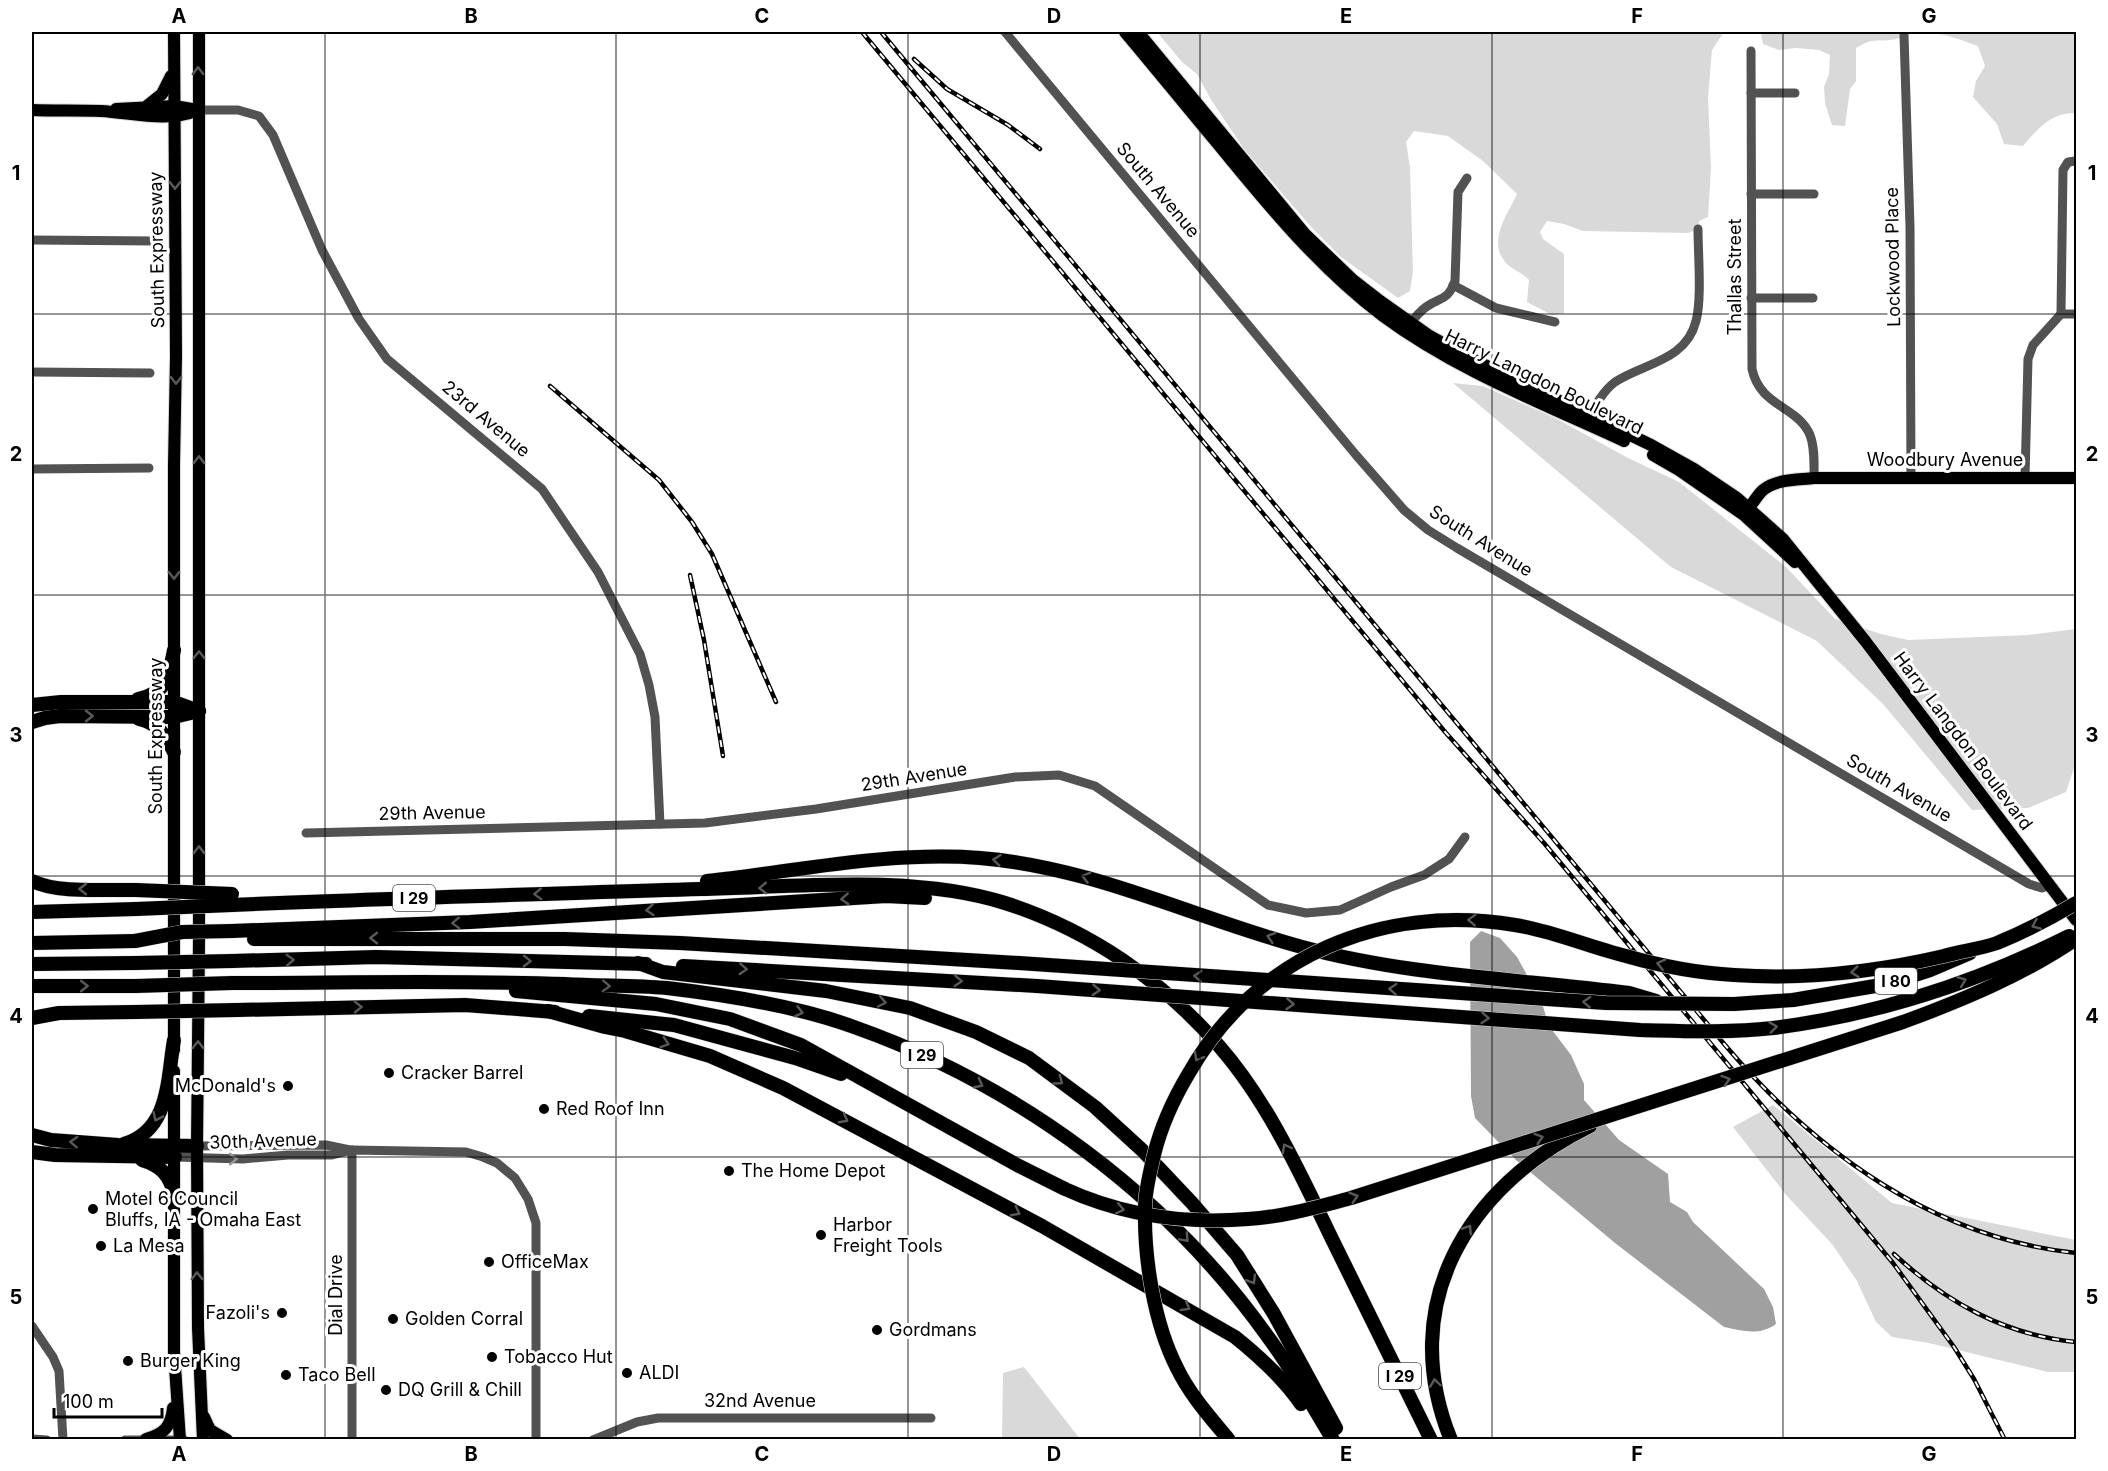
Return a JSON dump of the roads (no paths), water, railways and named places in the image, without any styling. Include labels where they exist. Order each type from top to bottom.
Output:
[{"type":"highway","points":[[110,702],[141,698],[158,692],[164,686],[169,674],[174,650]]},
{"type":"highway","points":[[32,705],[174,702],[199,711]]},
{"type":"highway","points":[[32,722],[60,716],[174,717],[199,711]]},
{"type":"highway","points":[[117,716],[145,720],[155,725],[164,734],[174,752]]},
{"type":"highway","points":[[597,892],[714,881],[876,860],[913,857],[980,858],[1044,867],[1113,884],[1215,920],[1302,947],[1369,962],[1437,973],[1629,993],[1667,1004]]},
{"type":"highway","points":[[32,882],[66,889],[136,890],[232,899]]},
{"type":"highway","name":"I 29","points":[[32,912],[136,909],[232,899],[277,903],[852,886],[896,887],[967,894],[1002,902],[1049,919],[1103,946],[1137,969],[1184,1008],[1222,1048],[1270,1120],[1307,1187],[1431,1440]]},
{"type":"highway","points":[[32,943],[135,941],[886,897],[955,902],[1049,919]]},
{"type":"highway","name":"I 80","points":[[1667,1004],[1793,1000],[1887,984],[1930,970],[1995,944],[2048,920],[2076,903]]},
{"type":"highway","points":[[1229,1440],[1194,1396],[1177,1368],[1165,1338],[1149,1268],[1144,1205],[1157,1143],[1182,1085],[1202,1051],[1239,1007],[1275,975],[1308,955],[1360,934],[1407,923],[1453,919],[1485,920],[1519,925],[1626,956],[1685,970],[1736,976],[1815,976],[1862,972],[1995,944]]},
{"type":"highway","points":[[32,964],[376,957],[639,963],[1037,986],[1640,1030],[1708,1032],[1773,1028],[1890,1005],[1960,982],[2076,932]]},
{"type":"highway","points":[[232,935],[565,939],[680,943],[1020,963],[1491,996],[1667,1004]]},
{"type":"highway","points":[[359,982],[504,990],[656,1004],[730,1019],[801,1045],[1017,1165],[1091,1200],[1161,1217],[1228,1220],[1260,1218],[1351,1198],[1843,1042],[1931,1012],[1967,997],[2054,955],[2076,939]]},
{"type":"highway","points":[[639,963],[663,972],[826,991],[910,1008],[976,1032],[1029,1058],[1095,1107],[1142,1150],[1237,1255],[1274,1314],[1342,1440]]},
{"type":"highway","name":"I 29","points":[[32,986],[504,982],[665,988],[772,1004],[853,1026],[936,1061],[1011,1101],[1077,1145],[1134,1189],[1182,1234],[1269,1337],[1333,1440]]},
{"type":"highway","points":[[32,1018],[59,1012],[465,1005],[548,1011],[674,1025],[795,1058],[882,1089]]},
{"type":"highway","points":[[548,1011],[710,1056],[783,1088],[828,1111],[1042,1226],[1235,1337],[1261,1358],[1293,1393],[1327,1440]]},
{"type":"highway","points":[[117,1151],[146,1133],[159,1116],[174,1040]]},
{"type":"highway","points":[[1451,1440],[1437,1396],[1432,1362],[1432,1337],[1437,1302],[1443,1281],[1465,1232],[1492,1196],[1510,1178],[1554,1146],[1615,1114]]},
{"type":"highway","points":[[32,1135],[117,1151],[149,1162],[162,1169],[171,1180],[175,1195]]},
{"type":"highway","points":[[32,1152],[55,1155],[117,1151],[197,1153]]},
{"type":"main road","name":"South Expressway","points":[[174,32],[176,356],[173,1293],[176,1389],[181,1439]]},
{"type":"main road","points":[[199,32],[197,1153],[198,1328],[203,1440]]},
{"type":"main road","name":"Harry Langdon Boulevard","points":[[1125,32],[1296,238],[1340,281],[1407,326],[1662,460],[1763,519],[1784,539],[1820,584],[2076,920]]},
{"type":"main road","name":"Harry Langdon Boulevard","points":[[1138,32],[1305,234],[1353,280],[1407,326]]},
{"type":"main road","points":[[146,107],[166,89],[175,57]]},
{"type":"main road","name":"23rd Avenue","points":[[104,111],[124,107],[146,107],[174,111]]},
{"type":"main road","name":"23rd Avenue","points":[[32,110],[104,111],[136,116],[198,110]]},
{"type":"main road","points":[[136,116],[163,125],[171,140],[175,155]]},
{"type":"main road","name":"Harry Langdon Boulevard","points":[[1588,420],[1672,456],[1729,492],[1820,584]]},
{"type":"main road","name":"Woodbury Avenue","points":[[1744,508],[1762,481],[1778,475],[1814,478],[2076,478]]},
{"type":"main road","points":[[1729,492],[1742,494],[1757,491],[1763,519]]},
{"type":"main road","points":[[146,1439],[162,1433],[169,1426],[176,1389]]},
{"type":"main road","points":[[200,1401],[210,1430],[227,1440]]},
{"type":"street","name":"South Avenue","points":[[1005,32],[1356,455],[1416,521],[1457,548],[2029,884],[2042,888],[2050,885]]},
{"type":"street","name":"Lockwood Place","points":[[1904,34],[1910,227],[1911,478]]},
{"type":"street","name":"Thallas Street","points":[[1751,51],[1752,369],[1762,392],[1809,432],[1813,447],[1814,478]]},
{"type":"street","points":[[1751,93],[1795,93]]},
{"type":"street","name":"23rd Avenue","points":[[198,110],[238,110],[259,116],[273,135],[322,250],[359,319],[387,359],[542,489],[598,572],[640,654],[649,685],[655,717],[660,824]]},
{"type":"street","points":[[2025,478],[2028,359],[2033,345],[2061,314],[2063,170],[2068,162],[2076,161]]},
{"type":"street","points":[[1407,326],[1427,306],[1440,301],[1450,292],[1453,285],[1458,192],[1467,178]]},
{"type":"street","points":[[1751,194],[1814,194]]},
{"type":"street","points":[[1588,420],[1602,396],[1616,382],[1664,359],[1678,351],[1687,342],[1697,319],[1698,229]]},
{"type":"street","points":[[32,240],[156,241]]},
{"type":"street","points":[[1453,285],[1497,308],[1556,322]]},
{"type":"street","points":[[1751,298],[1813,298]]},
{"type":"street","points":[[2061,314],[2076,314]]},
{"type":"street","points":[[32,372],[150,373]]},
{"type":"street","points":[[32,469],[149,468]]},
{"type":"street","name":"29th Avenue","points":[[306,833],[705,823],[816,809],[1015,777],[1059,774],[1095,786],[1268,905],[1306,913],[1340,910],[1424,875],[1449,859],[1465,837]]},
{"type":"street","name":"30th Avenue","points":[[197,1153],[326,1145],[352,1150],[466,1152],[483,1156],[497,1163],[515,1178],[528,1198],[536,1227],[536,1440]]},
{"type":"street","name":"Dial Drive","points":[[352,1150],[352,1440]]},
{"type":"street","points":[[32,1326],[53,1357],[59,1371],[63,1440]]},
{"type":"street","name":"32nd Avenue","points":[[593,1440],[630,1424],[658,1418],[931,1418]]},
{"type":"street","points":[[32,1439],[48,1440]]},
{"type":"street","points":[[125,1440],[181,1439]]},
{"type":"railway","points":[[862,32],[1446,733],[1544,843],[1893,1263],[1954,1347],[1974,1379],[2005,1440]]},
{"type":"railway","points":[[881,32],[1725,1045],[1760,1084],[1798,1121],[1839,1154],[1881,1183],[1927,1209],[1974,1229],[2024,1244],[2076,1253]]},
{"type":"railway","points":[[914,59],[947,89],[1008,125],[1040,149]]},
{"type":"railway","points":[[550,386],[659,480],[692,522],[712,554],[776,702]]},
{"type":"railway","points":[[690,575],[704,640],[723,756]]},
{"type":"railway","points":[[1894,1254],[1955,1301],[2000,1324],[2024,1332],[2076,1342]]},
{"type":"place","name":"Cracker Barrel","points":[[389,1073]]},
{"type":"place","name":"McDonald's","points":[[288,1086]]},
{"type":"place","name":"Red Roof Inn","points":[[544,1109]]},
{"type":"place","name":"The Home Depot","points":[[729,1171]]},
{"type":"place","name":"Motel 6 Council Bluffs, IA - Omaha East","points":[[93,1209]]},
{"type":"place","name":"Harbor Freight Tools","points":[[821,1235]]},
{"type":"place","name":"La Mesa","points":[[101,1246]]},
{"type":"place","name":"OfficeMax","points":[[489,1262]]},
{"type":"place","name":"Fazoli's","points":[[282,1313]]},
{"type":"place","name":"Golden Corral","points":[[393,1319]]},
{"type":"place","name":"Gordmans","points":[[877,1330]]},
{"type":"place","name":"Tobacco Hut","points":[[492,1357]]},
{"type":"place","name":"Burger King","points":[[128,1361]]},
{"type":"place","name":"ALDI","points":[[627,1373]]},
{"type":"place","name":"Taco Bell","points":[[286,1375]]},
{"type":"place","name":"DQ Grill & Chill","points":[[386,1390]]}]
